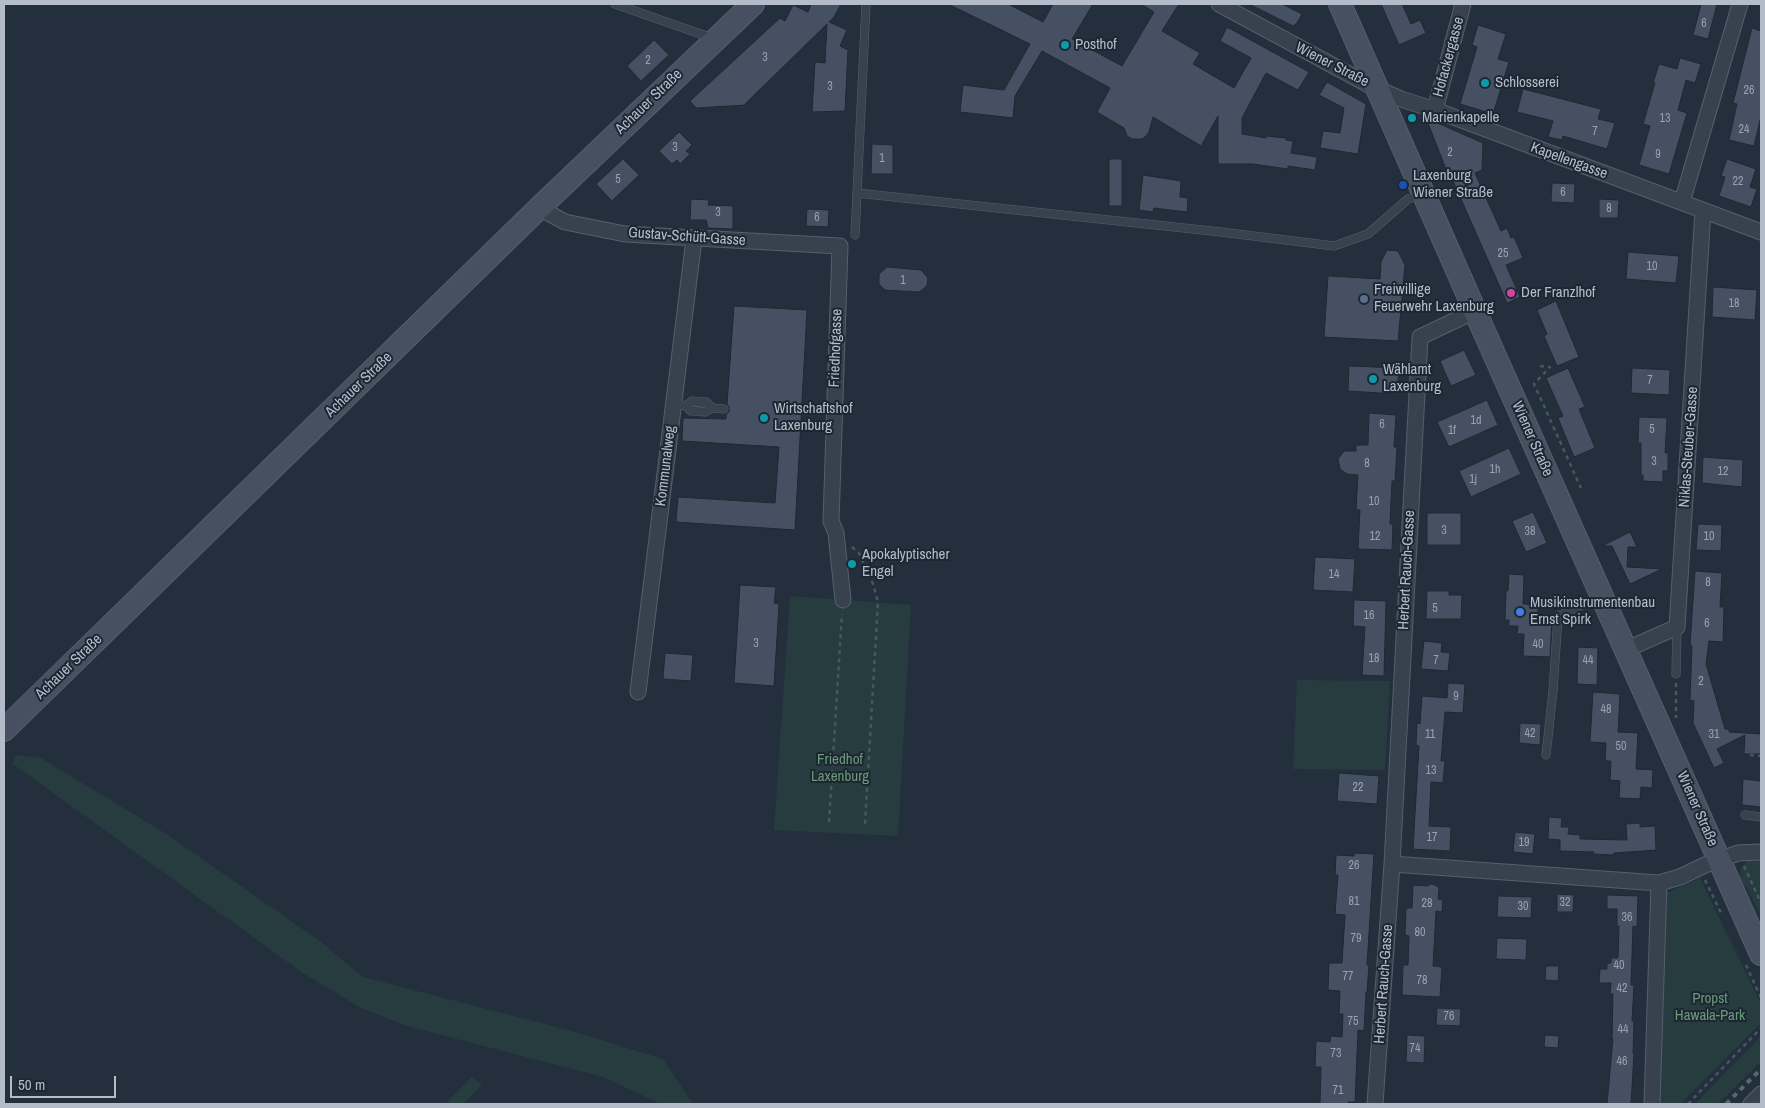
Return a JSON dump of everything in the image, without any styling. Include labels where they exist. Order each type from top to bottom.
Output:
[{"type":"main road","name":"Achauer Straße","points":[[4,730],[539,208],[714,39],[753,4]]},
{"type":"main road","points":[[1340,4],[1378,88]]},
{"type":"main road","name":"Wiener Straße","points":[[1378,88],[1474,311],[1601,596],[1729,857],[1761,954]]},
{"type":"street","name":"Wiener Straße","points":[[1219,4],[1325,62],[1378,88]]},
{"type":"street","name":"Hofackergasse","points":[[1435,110],[1463,4]]},
{"type":"street","points":[[1682,202],[1740,4]]},
{"type":"street","name":"Kapellengasse","points":[[1378,88],[1401,99],[1761,232]]},
{"type":"street","name":"Gustav-Schütt-Gasse","points":[[539,208],[565,222],[625,234],[840,246]]},
{"type":"street","name":"Niklas-Steuber-Gasse","points":[[1678,627],[1703,210]]},
{"type":"street","name":"Kommunalweg","points":[[638,692],[680,405],[694,239]]},
{"type":"street","name":"Friedhofgasse","points":[[840,246],[831,520],[836,534],[843,600]]},
{"type":"street","name":"Herbert Rauch-Gasse","points":[[1375,1104],[1392,864],[1420,337],[1474,311]]},
{"type":"street","points":[[1626,650],[1678,627]]},
{"type":"street","points":[[1392,864],[1659,883],[1680,877],[1729,857],[1761,852]]},
{"type":"street","points":[[1652,1104],[1659,883]]},
{"type":"street","points":[[1751,1104],[1761,1094]]},
{"type":"lane","points":[[615,4],[714,39]]},
{"type":"lane","points":[[855,235],[866,4]]},
{"type":"lane","points":[[857,193],[1334,246],[1368,234],[1408,199],[1424,193]]},
{"type":"lane","points":[[680,405],[692,401],[706,402],[712,408],[724,409]]},
{"type":"lane","points":[[1546,755],[1558,616],[1601,596]]},
{"type":"lane","points":[[1676,674],[1678,627]]},
{"type":"lane","points":[[1744,815],[1761,817]]},
{"type":"path","points":[[1540,366],[1550,367],[1534,384],[1581,488]]},
{"type":"path","points":[[836,534],[859,554],[873,584],[878,602],[865,824]]},
{"type":"path","points":[[829,822],[843,600]]},
{"type":"path","points":[[1676,674],[1676,720]]},
{"type":"path","points":[[1750,755],[1761,756]]},
{"type":"path","points":[[1729,857],[1761,903]]},
{"type":"path","points":[[1688,1104],[1761,1028]]},
{"type":"green space","name":"Friedhof Laxenburg","points":[[790,596],[911,605],[898,836],[774,830]]},
{"type":"green space","points":[[1297,680],[1390,681],[1385,770],[1293,769]]},
{"type":"green space","points":[[16,755],[41,758],[168,835],[321,942],[363,977],[568,1030],[663,1059],[693,1104],[661,1104],[603,1077],[407,1026],[361,1008],[303,973],[13,764]]},
{"type":"green space","points":[[1761,860],[1761,917],[1746,886],[1740,887],[1739,878],[1742,867],[1747,861]]},
{"type":"green space","name":"Propst Hawala-Park","points":[[1700,878],[1761,1004],[1761,1023],[1680,1104],[1658,1104],[1667,893]]},
{"type":"green space","points":[[1761,1036],[1761,1061],[1718,1104],[1695,1104]]},
{"type":"green space","points":[[472,1077],[482,1085],[463,1104],[445,1104]]},
{"type":"building","points":[[811,4],[841,4],[829,22],[847,30],[840,46],[848,50],[845,111],[812,112],[815,62],[825,63],[827,24],[746,105],[696,108],[690,101],[780,18],[785,21],[793,5],[808,12]]},
{"type":"building","points":[[948,4],[1008,4],[1043,22],[1053,4],[1093,4],[1072,39],[1122,66],[1154,12],[1141,4],[1179,4],[1162,31],[1200,53],[1193,64],[1234,88],[1251,58],[1220,41],[1227,27],[1309,72],[1298,90],[1266,73],[1242,118],[1242,134],[1266,138],[1266,136],[1286,138],[1286,140],[1293,141],[1291,153],[1317,157],[1315,170],[1288,166],[1288,169],[1253,164],[1218,164],[1218,116],[1201,146],[1153,117],[1146,136],[1142,139],[1132,139],[1127,136],[1124,128],[1097,112],[1110,88],[1042,51],[1015,96],[1013,118],[960,112],[963,85],[1004,90],[1030,44]]},
{"type":"building","points":[[1249,4],[1282,4],[1302,14],[1293,26]]},
{"type":"building","points":[[1381,4],[1402,4],[1411,24],[1420,20],[1426,33],[1399,45]]},
{"type":"building","points":[[1701,4],[1717,4],[1708,39],[1693,35]]},
{"type":"building","name":"Schlosserei","points":[[1478,25],[1506,34],[1498,59],[1509,62],[1493,114],[1460,104],[1477,47],[1472,45]]},
{"type":"building","points":[[1752,28],[1761,31],[1761,116],[1754,146],[1729,140],[1737,104],[1733,103]]},
{"type":"building","points":[[654,40],[669,55],[641,81],[627,66]]},
{"type":"building","points":[[1680,58],[1701,64],[1695,83],[1686,80],[1678,110],[1687,113],[1669,174],[1639,165],[1650,126],[1643,124],[1659,64],[1677,69]]},
{"type":"building","points":[[1327,82],[1366,104],[1358,154],[1320,148],[1323,131],[1340,133],[1344,108],[1319,95]]},
{"type":"building","points":[[1523,89],[1601,109],[1598,119],[1615,123],[1607,149],[1563,136],[1562,140],[1548,137],[1553,121],[1517,112]]},
{"type":"building","points":[[1426,118],[1483,143],[1482,170],[1475,173],[1501,231],[1507,228],[1511,238],[1514,237],[1523,258],[1506,265],[1520,297],[1507,303],[1453,181],[1451,182]]},
{"type":"building","points":[[679,132],[692,145],[686,151],[690,154],[680,164],[677,160],[672,164],[659,151]]},
{"type":"building","points":[[872,144],[893,145],[893,174],[871,174]]},
{"type":"building","points":[[623,159],[639,175],[612,201],[596,184]]},
{"type":"building","points":[[1109,159],[1122,159],[1122,206],[1109,206]]},
{"type":"building","points":[[1727,159],[1756,169],[1750,187],[1757,189],[1751,207],[1719,196],[1725,177],[1721,176]]},
{"type":"building","points":[[1143,175],[1181,181],[1180,197],[1188,198],[1187,212],[1154,208],[1153,212],[1139,210]]},
{"type":"building","points":[[1552,183],[1575,184],[1574,203],[1551,202]]},
{"type":"building","points":[[691,199],[709,200],[708,205],[733,206],[733,229],[708,228],[706,220],[690,220]]},
{"type":"building","points":[[1599,199],[1619,200],[1618,218],[1599,218]]},
{"type":"building","points":[[807,209],[829,210],[828,227],[806,226]]},
{"type":"building","name":"Freiwillige Feuerwehr Laxenburg","points":[[1387,250],[1398,251],[1405,265],[1398,341],[1324,337],[1328,276],[1380,279],[1381,262]]},
{"type":"building","points":[[1628,252],[1679,256],[1676,283],[1626,279]]},
{"type":"building","points":[[887,267],[921,270],[928,278],[927,286],[919,292],[885,290],[879,284],[879,274]]},
{"type":"building","points":[[1713,287],[1757,290],[1755,320],[1712,317]]},
{"type":"building","points":[[1556,301],[1579,357],[1557,366],[1544,336],[1547,334],[1537,310]]},
{"type":"building","name":"Wirtschaftshof Laxenburg","points":[[734,306],[807,310],[795,530],[676,522],[678,497],[775,503],[779,447],[682,441],[683,418],[726,419],[726,414],[729,412],[727,404]]},
{"type":"building","points":[[1464,350],[1476,375],[1451,386],[1440,361]]},
{"type":"building","name":"Wählamt Laxenburg","points":[[1349,366],[1399,368],[1397,394],[1348,391]]},
{"type":"building","points":[[1568,368],[1585,407],[1579,409],[1595,448],[1574,457],[1558,418],[1563,416],[1546,378]]},
{"type":"building","points":[[1632,368],[1670,370],[1669,395],[1631,393]]},
{"type":"building","points":[[1487,400],[1498,425],[1449,447],[1437,422]]},
{"type":"building","points":[[1369,413],[1396,415],[1394,447],[1397,447],[1395,481],[1392,481],[1390,524],[1393,524],[1392,550],[1358,549],[1360,510],[1356,510],[1358,475],[1347,474],[1340,469],[1338,459],[1344,451],[1356,451],[1356,445],[1368,445]]},
{"type":"building","points":[[1639,417],[1667,418],[1665,453],[1668,453],[1668,471],[1663,471],[1663,482],[1643,481],[1643,475],[1641,475],[1641,443],[1638,443]]},
{"type":"building","points":[[1509,448],[1521,474],[1471,497],[1459,471]]},
{"type":"building","points":[[1703,457],[1743,460],[1742,487],[1702,483]]},
{"type":"building","points":[[1533,512],[1547,543],[1526,552],[1512,521]]},
{"type":"building","points":[[1427,513],[1461,513],[1461,545],[1427,545]]},
{"type":"building","points":[[1698,524],[1722,525],[1721,551],[1696,550]]},
{"type":"building","points":[[1630,532],[1637,547],[1628,547],[1627,567],[1662,569],[1630,584],[1612,546],[1602,546]]},
{"type":"building","points":[[1315,557],[1355,559],[1353,592],[1313,590]]},
{"type":"building","points":[[1695,571],[1722,573],[1720,607],[1724,607],[1723,642],[1709,641],[1706,664],[1725,729],[1729,729],[1729,732],[1761,734],[1761,754],[1744,754],[1745,735],[1717,749],[1724,763],[1714,768],[1693,723],[1694,701],[1690,700],[1692,646],[1690,645]]},
{"type":"building","points":[[1509,574],[1524,575],[1523,604],[1538,605],[1538,619],[1552,620],[1550,657],[1523,656],[1524,634],[1517,634],[1518,626],[1509,626],[1509,620],[1505,620],[1506,591],[1508,591]]},
{"type":"building","points":[[740,585],[776,587],[774,603],[779,604],[774,686],[734,683]]},
{"type":"building","points":[[1427,591],[1449,591],[1449,595],[1462,595],[1461,619],[1426,619]]},
{"type":"building","points":[[1354,600],[1386,601],[1384,676],[1362,675],[1365,627],[1353,626]]},
{"type":"building","points":[[1424,641],[1442,643],[1441,652],[1450,653],[1448,671],[1421,669]]},
{"type":"building","points":[[1578,647],[1598,648],[1597,685],[1577,684]]},
{"type":"building","points":[[665,653],[693,655],[691,681],[663,679]]},
{"type":"building","points":[[1448,683],[1465,684],[1463,713],[1445,712],[1441,761],[1445,761],[1443,783],[1431,782],[1429,826],[1451,827],[1450,851],[1413,849],[1419,746],[1416,745],[1417,723],[1420,724],[1422,696],[1447,698]]},
{"type":"building","points":[[1593,692],[1620,694],[1618,732],[1638,733],[1636,769],[1653,770],[1652,788],[1641,787],[1640,799],[1619,798],[1620,781],[1610,780],[1611,761],[1605,761],[1606,743],[1590,742]]},
{"type":"building","points":[[1520,723],[1541,724],[1540,745],[1519,743]]},
{"type":"building","points":[[1339,773],[1379,776],[1377,804],[1337,801]]},
{"type":"building","points":[[1743,779],[1761,781],[1761,807],[1742,805]]},
{"type":"building","points":[[1549,817],[1562,818],[1561,827],[1569,827],[1568,834],[1580,835],[1580,839],[1627,840],[1626,824],[1640,823],[1640,827],[1655,826],[1656,850],[1614,853],[1614,855],[1593,854],[1594,852],[1560,851],[1560,840],[1548,839]]},
{"type":"building","points":[[1515,832],[1535,834],[1533,854],[1513,852]]},
{"type":"building","points":[[1354,853],[1374,854],[1367,992],[1364,1031],[1358,1030],[1355,1102],[1348,1102],[1348,1104],[1320,1104],[1321,1067],[1315,1067],[1316,1041],[1330,1042],[1331,1036],[1342,1037],[1343,1014],[1339,1014],[1340,991],[1328,990],[1329,963],[1342,963],[1345,915],[1335,914],[1338,875],[1335,875],[1336,855],[1354,856]]},
{"type":"building","points":[[1430,884],[1439,888],[1438,899],[1443,900],[1442,912],[1436,911],[1433,966],[1442,967],[1440,997],[1402,995],[1403,965],[1408,965],[1409,936],[1405,935],[1406,908],[1412,908],[1413,885],[1428,886]]},
{"type":"building","points":[[1557,894],[1574,895],[1573,912],[1557,912]]},
{"type":"building","points":[[1607,895],[1638,896],[1637,927],[1633,926],[1631,985],[1634,985],[1632,1021],[1634,1021],[1634,1054],[1631,1104],[1607,1104],[1613,1039],[1613,994],[1610,994],[1611,983],[1599,983],[1600,969],[1607,969],[1607,963],[1611,963],[1611,958],[1618,958],[1619,926],[1617,926],[1617,909],[1607,909]]},
{"type":"building","points":[[1498,896],[1532,897],[1531,918],[1497,917]]},
{"type":"building","points":[[1497,938],[1527,939],[1526,960],[1496,959]]},
{"type":"building","points":[[1546,966],[1559,966],[1558,981],[1545,980]]},
{"type":"building","points":[[1437,1008],[1461,1009],[1460,1026],[1436,1025]]},
{"type":"building","points":[[1407,1035],[1425,1036],[1424,1063],[1406,1062]]},
{"type":"building","points":[[1545,1035],[1559,1036],[1558,1048],[1544,1047]]},
{"type":"railway","points":[[1726,1104],[1761,1069]]},
{"type":"place","name":"Posthof","points":[[1065,45]]},
{"type":"place","name":"Schlosserei","points":[[1485,83]]},
{"type":"place","name":"Marienkapelle","points":[[1412,118]]},
{"type":"place","name":"Laxenburg Wiener Straße","points":[[1403,185]]},
{"type":"place","name":"Der Franzlhof","points":[[1511,293]]},
{"type":"place","name":"Freiwillige Feuerwehr Laxenburg","points":[[1364,299]]},
{"type":"place","name":"Wählamt Laxenburg","points":[[1373,379]]},
{"type":"place","name":"Wirtschaftshof Laxenburg","points":[[764,418]]},
{"type":"place","name":"Apokalyptischer Engel","points":[[852,564]]},
{"type":"place","name":"Musikinstrumentenbau Ernst Spirk","points":[[1520,612]]}]
